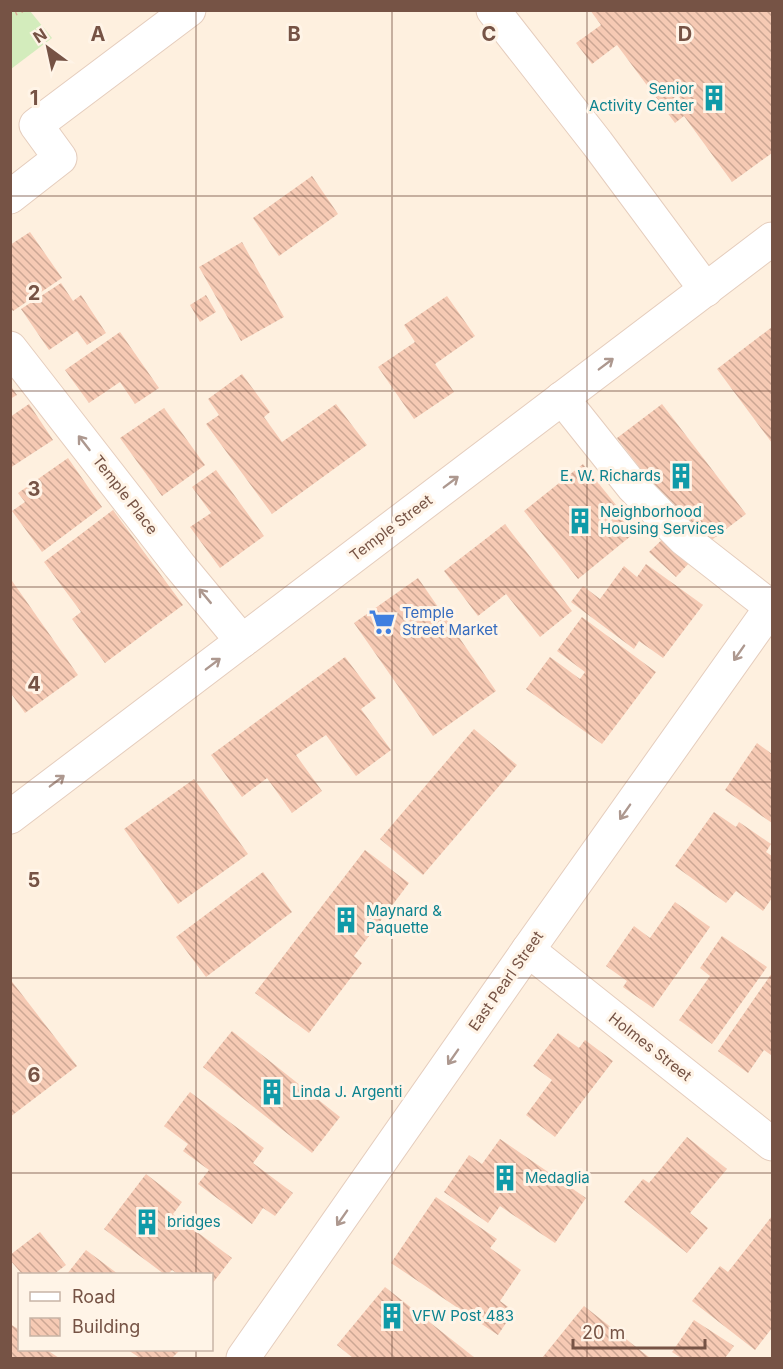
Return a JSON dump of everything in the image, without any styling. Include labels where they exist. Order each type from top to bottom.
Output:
[{"type":"street","points":[[10,197],[60,158],[36,125],[189,10]]},
{"type":"street","points":[[493,10],[597,143],[706,290]]},
{"type":"street","name":"Temple Street","points":[[10,817],[772,239]]},
{"type":"street","name":"Temple Place","points":[[10,348],[242,641]]},
{"type":"street","points":[[562,398],[625,478],[684,539],[772,607]]},
{"type":"street","name":"East Pearl Street","points":[[259,1353],[528,950],[772,607]]},
{"type":"street","name":"Holmes Street","points":[[528,950],[772,1144]]},
{"type":"path","points":[[10,16],[24,10]]},
{"type":"green space","points":[[11,10],[30,11],[52,38],[11,69]]},
{"type":"building","name":"Senior Activity Center","points":[[590,10],[772,10],[772,153],[732,182],[684,116],[675,123],[617,45],[592,64],[576,43],[601,25]]},
{"type":"building","points":[[312,176],[338,214],[279,256],[253,218]]},
{"type":"building","points":[[30,232],[62,278],[13,311],[10,307],[10,245]]},
{"type":"building","points":[[242,242],[284,317],[241,341],[199,267]]},
{"type":"building","points":[[61,283],[73,301],[81,295],[106,333],[87,345],[77,331],[49,350],[21,309]]},
{"type":"building","points":[[206,295],[216,312],[200,322],[190,305]]},
{"type":"building","points":[[447,296],[475,336],[435,364],[454,392],[414,419],[378,367],[415,342],[404,325]]},
{"type":"building","points":[[772,327],[772,443],[717,369]]},
{"type":"building","points":[[120,332],[159,388],[135,404],[120,382],[89,403],[65,370]]},
{"type":"building","points":[[242,374],[270,412],[264,417],[282,442],[336,404],[367,445],[272,514],[206,424],[219,415],[208,399]]},
{"type":"building","points":[[10,385],[17,395],[10,399]]},
{"type":"building","points":[[29,404],[53,440],[10,468],[10,417]]},
{"type":"building","name":"E. W. Richards","points":[[662,404],[746,514],[701,548],[617,438]]},
{"type":"building","points":[[164,408],[205,465],[162,496],[120,438]]},
{"type":"building","points":[[68,458],[102,507],[42,552],[12,511],[25,502],[18,493]]},
{"type":"building","name":"Neighborhood Housing Services","points":[[583,464],[637,531],[578,579],[524,511]]},
{"type":"building","points":[[216,470],[264,536],[220,568],[190,527],[211,513],[192,487]]},
{"type":"building","points":[[113,510],[183,605],[105,663],[72,619],[81,612],[44,562]]},
{"type":"building","points":[[505,524],[572,611],[540,637],[506,594],[478,616],[444,571]]},
{"type":"building","points":[[667,535],[693,559],[676,577],[649,552]]},
{"type":"building","points":[[646,564],[703,605],[663,658],[639,641],[634,649],[571,602],[583,586],[600,599],[624,566],[637,577]]},
{"type":"building","points":[[10,578],[78,675],[25,713],[10,692]]},
{"type":"building","points":[[418,578],[496,691],[433,736],[354,623]]},
{"type":"building","points":[[582,617],[656,672],[602,744],[526,689],[550,657],[580,679],[585,672],[557,651]]},
{"type":"building","points":[[345,657],[376,698],[361,709],[391,750],[356,776],[326,735],[296,755],[322,791],[292,813],[267,778],[242,797],[211,755]]},
{"type":"building","points":[[474,729],[517,765],[423,875],[380,839]]},
{"type":"building","points":[[757,743],[772,754],[772,823],[725,790]]},
{"type":"building","points":[[194,779],[248,854],[178,904],[124,829]]},
{"type":"building","points":[[714,812],[736,827],[739,822],[771,844],[766,852],[772,856],[772,898],[763,911],[736,891],[726,903],[675,866]]},
{"type":"building","name":"Maynard & Paquette","points":[[365,850],[409,883],[354,956],[362,963],[309,1033],[255,993]]},
{"type":"building","points":[[263,872],[292,912],[206,977],[176,937]]},
{"type":"building","points":[[675,902],[710,927],[653,1008],[623,987],[627,981],[606,966],[634,926],[650,938]]},
{"type":"building","points":[[722,936],[767,967],[712,1044],[679,1020],[710,976],[700,968]]},
{"type":"building","points":[[772,973],[772,1053],[771,1055],[764,1050],[748,1073],[718,1051]]},
{"type":"building","points":[[10,979],[77,1066],[10,1117]]},
{"type":"building","name":"Linda J. Argenti","points":[[232,1031],[340,1117],[312,1153],[203,1067]]},
{"type":"building","points":[[558,1033],[579,1048],[585,1040],[613,1061],[555,1137],[526,1115],[552,1080],[533,1066]]},
{"type":"building","points":[[190,1092],[264,1148],[253,1163],[293,1193],[275,1216],[263,1208],[252,1224],[198,1184],[209,1170],[183,1151],[188,1144],[164,1126]]},
{"type":"building","points":[[687,1137],[727,1169],[690,1213],[708,1228],[687,1253],[624,1202],[643,1179],[649,1183]]},
{"type":"building","name":"Medaglia","points":[[500,1139],[586,1198],[555,1243],[500,1206],[488,1223],[444,1192],[469,1155],[482,1164]]},
{"type":"building","name":"bridges","points":[[146,1174],[182,1202],[173,1214],[232,1258],[213,1283],[213,1273],[176,1273],[172,1270],[169,1273],[163,1273],[104,1229]]},
{"type":"building","points":[[436,1197],[497,1239],[490,1248],[521,1270],[500,1301],[514,1311],[498,1335],[391,1263]]},
{"type":"building","points":[[772,1216],[772,1328],[755,1350],[692,1301],[720,1266],[728,1272]]},
{"type":"building","points":[[40,1232],[66,1265],[55,1273],[21,1273],[10,1260],[10,1255]]},
{"type":"building","points":[[86,1250],[117,1273],[68,1273]]},
{"type":"building","name":"VFW Post 483","points":[[385,1287],[475,1358],[353,1358],[337,1345]]},
{"type":"building","name":"VFW Post 483","points":[[584,1306],[650,1358],[542,1358]]},
{"type":"building","points":[[694,1320],[734,1346],[725,1358],[681,1358],[672,1352]]},
{"type":"building","points":[[10,1324],[18,1329],[18,1351],[48,1351],[59,1358],[10,1358]]},
{"type":"building","points":[[130,1351],[179,1351],[172,1358],[140,1358]]},
{"type":"place","name":"Senior Activity Center","points":[[714,98]]},
{"type":"place","name":"E. W. Richards","points":[[681,476]]},
{"type":"place","name":"Neighborhood Housing Services","points":[[580,521]]},
{"type":"place","name":"Temple Street Market","points":[[382,622]]},
{"type":"place","name":"Maynard & Paquette","points":[[346,920]]},
{"type":"place","name":"Linda J. Argenti","points":[[272,1092]]},
{"type":"place","name":"Medaglia","points":[[505,1178]]},
{"type":"place","name":"bridges","points":[[147,1222]]},
{"type":"place","name":"VFW Post 483","points":[[392,1316]]}]
